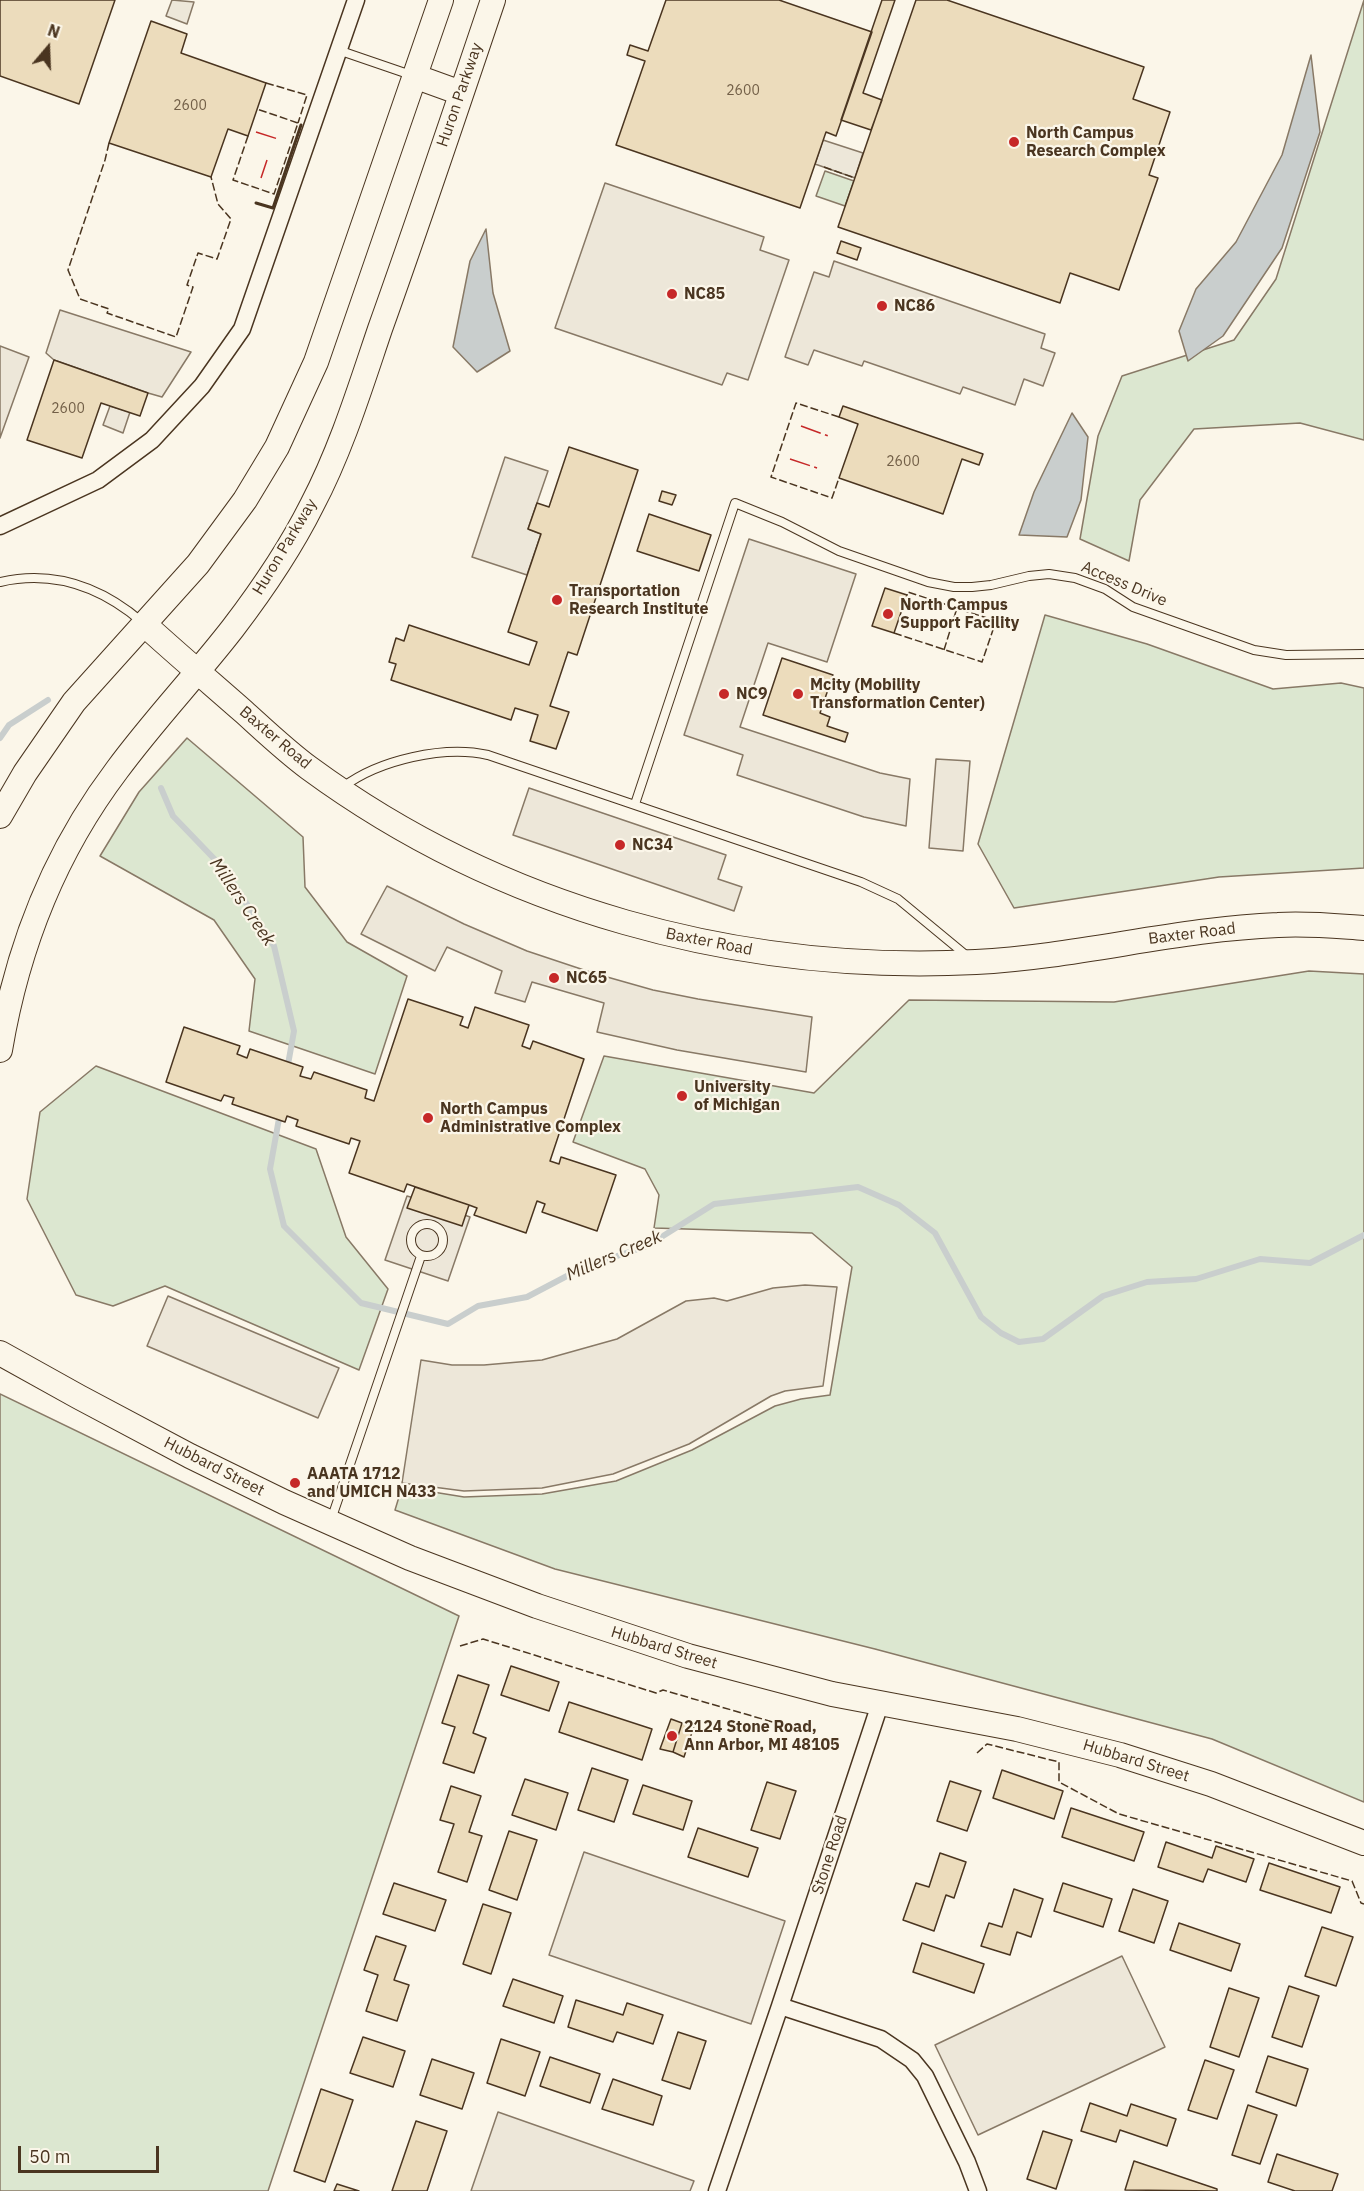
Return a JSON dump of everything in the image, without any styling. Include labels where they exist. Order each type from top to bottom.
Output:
[{"type":"street","points":[[1,523],[98,480],[152,440],[202,386],[242,329],[356,0]]},
{"type":"street","points":[[0,816],[31,764],[68,711],[218,539],[277,447],[316,362],[441,0]]},
{"type":"street","name":"Huron Parkway","points":[[0,1050],[12,990],[24,949],[61,860],[86,816],[116,771],[266,583],[314,503],[359,390],[493,0]]},
{"type":"street","points":[[414,76],[461,93]]},
{"type":"street","name":"Baxter Road","points":[[144,624],[288,751],[340,789],[388,819],[472,865],[555,899],[654,931],[740,950],[884,963],[1006,960],[1258,926],[1305,924],[1364,928]]},
{"type":"street","name":"Hubbard Street","points":[[0,1353],[189,1456],[330,1524],[484,1586],[636,1640],[775,1680],[880,1704],[1017,1729],[1120,1755],[1211,1784],[1364,1843]]},
{"type":"street","name":"Stone Road","points":[[717,2191],[880,1704]]},
{"type":"street","points":[[780,2006],[881,2039],[912,2060],[925,2076],[967,2162],[978,2191]]},
{"type":"lane","points":[[338,50],[414,76]]},
{"type":"lane","name":"Access Drive","points":[[635,804],[735,503],[782,522],[839,551],[928,582],[954,587],[991,585],[1049,574],[1075,578],[1105,589],[1133,607],[1254,650],[1286,655],[1364,654]]},
{"type":"lane","points":[[0,582],[43,577],[70,583],[100,593],[117,602],[144,624]]},
{"type":"lane","points":[[340,789],[368,771],[423,755],[461,750],[488,755],[861,882],[898,899],[974,962]]},
{"type":"lane","points":[[433,1224],[442,1233],[442,1246],[434,1255],[421,1256],[412,1247],[411,1234],[420,1225],[433,1224]]},
{"type":"lane","points":[[330,1524],[421,1256]]},
{"type":"green space","points":[[1364,0],[1364,440],[1300,423],[1194,429],[1140,500],[1129,561],[1080,539],[1098,436],[1122,376],[1234,340],[1276,279]]},
{"type":"green space","points":[[825,171],[854,181],[845,206],[816,196]]},
{"type":"green space","points":[[1045,615],[1147,644],[1273,689],[1341,683],[1364,688],[1364,868],[1219,877],[1014,908],[978,844]]},
{"type":"green space","points":[[187,738],[303,837],[305,887],[347,942],[407,976],[375,1074],[249,1031],[255,979],[214,920],[100,856],[139,792]]},
{"type":"green space","points":[[1309,971],[1364,974],[1364,1802],[1212,1739],[875,1649],[555,1569],[395,1510],[402,1487],[464,1497],[542,1494],[616,1481],[692,1450],[775,1406],[830,1395],[852,1267],[812,1233],[654,1228],[659,1195],[645,1169],[573,1142],[604,1056],[814,1093],[909,1000],[1114,1002]]},
{"type":"green space","points":[[96,1066],[316,1149],[346,1237],[388,1289],[359,1370],[165,1286],[113,1306],[76,1295],[27,1199],[40,1112]]},
{"type":"green space","points":[[0,1394],[459,1616],[268,2191],[0,2191]]},
{"type":"shaded area","points":[[172,0],[194,2],[187,24],[166,16]]},
{"type":"shaded area","points":[[1311,55],[1320,132],[1282,248],[1223,336],[1188,361],[1179,331],[1196,289],[1236,242],[1282,155]]},
{"type":"shaded area","points":[[823,140],[863,153],[855,178],[815,164]]},
{"type":"shaded area","name":"NC85","points":[[605,183],[764,237],[760,250],[789,260],[748,380],[727,373],[722,385],[555,328]]},
{"type":"shaded area","points":[[486,229],[493,293],[510,351],[477,372],[453,347],[470,261]]},
{"type":"shaded area","name":"NC86","points":[[834,261],[1045,334],[1041,348],[1055,353],[1043,386],[1024,379],[1015,405],[963,387],[960,394],[864,361],[862,366],[814,350],[808,365],[785,357],[814,272],[829,277]]},
{"type":"shaded area","points":[[60,310],[191,352],[162,397],[148,393],[54,360],[46,353]]},
{"type":"shaded area","points":[[0,346],[29,357],[0,438]]},
{"type":"shaded area","points":[[110,406],[130,412],[123,433],[103,425]]},
{"type":"shaded area","points":[[1072,413],[1088,437],[1081,500],[1067,537],[1019,535],[1034,492]]},
{"type":"shaded area","points":[[505,457],[548,471],[528,529],[541,534],[527,575],[472,557]]},
{"type":"shaded area","name":"NC9","points":[[749,539],[856,574],[827,662],[768,643],[740,727],[880,773],[910,779],[906,826],[864,817],[737,775],[743,755],[684,735]]},
{"type":"shaded area","points":[[936,759],[970,761],[963,851],[929,848]]},
{"type":"shaded area","name":"NC34","points":[[529,788],[726,855],[718,879],[742,887],[734,911],[513,835]]},
{"type":"shaded area","name":"NC65","points":[[387,886],[464,924],[527,951],[593,973],[653,990],[812,1017],[806,1072],[677,1050],[597,1032],[604,1003],[532,982],[525,1002],[495,993],[502,971],[447,947],[435,971],[361,934]]},
{"type":"shaded area","points":[[428,1191],[456,1201],[453,1211],[470,1217],[448,1281],[385,1260],[407,1196],[424,1201]]},
{"type":"shaded area","points":[[805,1285],[837,1287],[823,1386],[785,1391],[771,1396],[689,1444],[613,1474],[542,1488],[464,1491],[402,1483],[421,1360],[452,1365],[484,1365],[542,1360],[617,1339],[686,1301],[714,1298],[727,1301],[773,1288]]},
{"type":"shaded area","points":[[168,1296],[339,1368],[318,1418],[147,1346]]},
{"type":"shaded area","points":[[584,1852],[785,1921],[751,2024],[549,1955]]},
{"type":"shaded area","points":[[1122,1956],[1165,2047],[978,2135],[935,2045]]},
{"type":"shaded area","points":[[498,2112],[694,2181],[690,2191],[471,2191]]},
{"type":"building","points":[[0,0],[115,0],[79,104],[0,76]]},
{"type":"building","points":[[666,0],[779,0],[872,32],[836,136],[826,132],[800,208],[616,145],[645,61],[627,55],[630,45],[648,51]]},
{"type":"building","points":[[882,0],[895,0],[863,93],[882,100],[871,130],[841,120]]},
{"type":"building","name":"North Campus Research Complex","points":[[916,0],[947,0],[1144,67],[1133,99],[1170,112],[1149,175],[1158,178],[1119,290],[1070,273],[1060,303],[838,227]]},
{"type":"building","points":[[151,21],[187,34],[181,53],[266,83],[248,136],[228,129],[211,177],[109,143]]},
{"type":"building","points":[[841,241],[861,248],[857,260],[837,253]]},
{"type":"building","points":[[54,360],[148,393],[140,416],[101,403],[82,458],[27,440]]},
{"type":"building","points":[[843,406],[983,454],[979,465],[962,459],[943,514],[839,478],[858,424],[839,417]]},
{"type":"building","name":"Transportation Research Institute","points":[[569,447],[638,470],[577,655],[568,652],[550,706],[569,712],[556,749],[530,741],[538,715],[515,708],[511,720],[391,680],[396,664],[389,662],[396,638],[404,641],[409,625],[529,665],[537,642],[508,632],[541,534],[528,529],[537,503],[549,507]]},
{"type":"building","points":[[662,491],[676,495],[672,505],[659,501]]},
{"type":"building","points":[[649,514],[711,535],[699,571],[637,551]]},
{"type":"building","name":"North Campus Support Facility","points":[[885,588],[907,595],[894,633],[872,626]]},
{"type":"building","name":"Mcity (Mobility Transformation Center)","points":[[782,658],[833,675],[820,713],[830,717],[827,726],[848,733],[845,742],[763,715]]},
{"type":"building","name":"North Campus Administrative Complex","points":[[408,999],[463,1017],[460,1025],[468,1028],[475,1007],[529,1025],[522,1046],[530,1049],[533,1041],[584,1059],[550,1161],[559,1164],[561,1157],[616,1175],[597,1231],[542,1212],[545,1204],[537,1201],[526,1233],[474,1215],[477,1208],[469,1205],[407,1184],[404,1192],[349,1173],[360,1141],[351,1138],[349,1144],[296,1126],[298,1120],[287,1116],[285,1122],[232,1104],[234,1098],[224,1095],[221,1101],[166,1082],[184,1027],[240,1046],[237,1054],[247,1058],[250,1049],[303,1067],[300,1076],[311,1079],[314,1072],[367,1090],[365,1098],[374,1101]]},
{"type":"building","points":[[415,1187],[469,1205],[462,1226],[407,1208]]},
{"type":"building","points":[[511,1666],[559,1682],[549,1711],[501,1695]]},
{"type":"building","points":[[458,1675],[489,1685],[473,1733],[486,1738],[474,1773],[443,1763],[455,1727],[442,1723]]},
{"type":"building","points":[[569,1702],[652,1729],[642,1760],[559,1732]]},
{"type":"building","name":"2124 Stone Road, Ann Arbor, MI 48105","points":[[671,1719],[682,1723],[673,1752],[660,1749]]},
{"type":"building","points":[[682,1723],[694,1726],[684,1757],[673,1752]]},
{"type":"building","points":[[592,1768],[628,1780],[614,1822],[578,1810]]},
{"type":"building","points":[[1002,1770],[1063,1791],[1054,1819],[993,1798]]},
{"type":"building","points":[[525,1779],[568,1793],[556,1830],[512,1815]]},
{"type":"building","points":[[950,1781],[981,1791],[967,1831],[937,1821]]},
{"type":"building","points":[[767,1782],[796,1791],[780,1839],[751,1830]]},
{"type":"building","points":[[643,1785],[692,1801],[683,1830],[633,1814]]},
{"type":"building","points":[[451,1786],[481,1796],[469,1832],[482,1836],[467,1882],[438,1872],[454,1824],[440,1820]]},
{"type":"building","points":[[1071,1808],[1144,1832],[1134,1861],[1062,1837]]},
{"type":"building","points":[[698,1828],[758,1848],[748,1877],[688,1857]]},
{"type":"building","points":[[509,1831],[537,1840],[517,1900],[489,1890]]},
{"type":"building","points":[[1166,1842],[1212,1858],[1216,1846],[1254,1859],[1246,1882],[1208,1869],[1203,1882],[1158,1867]]},
{"type":"building","points":[[940,1853],[966,1862],[954,1898],[946,1895],[934,1931],[903,1920],[916,1883],[929,1887]]},
{"type":"building","points":[[1269,1863],[1340,1887],[1331,1913],[1260,1890]]},
{"type":"building","points":[[394,1883],[446,1900],[435,1931],[383,1914]]},
{"type":"building","points":[[1063,1883],[1112,1899],[1103,1927],[1054,1911]]},
{"type":"building","points":[[1014,1889],[1043,1899],[1031,1937],[1017,1932],[1010,1955],[981,1946],[989,1923],[1002,1927]]},
{"type":"building","points":[[1133,1889],[1168,1901],[1154,1943],[1119,1931]]},
{"type":"building","points":[[483,1904],[511,1913],[491,1974],[463,1964]]},
{"type":"building","points":[[1179,1923],[1240,1944],[1231,1971],[1170,1950]]},
{"type":"building","points":[[1322,1927],[1353,1937],[1336,1986],[1305,1976]]},
{"type":"building","points":[[376,1936],[406,1946],[394,1980],[409,1985],[397,2021],[366,2011],[378,1975],[364,1970]]},
{"type":"building","points":[[922,1943],[984,1964],[974,1993],[913,1972]]},
{"type":"building","points":[[513,1979],[563,1996],[554,2023],[503,2006]]},
{"type":"building","points":[[1289,1986],[1319,1996],[1302,2047],[1272,2037]]},
{"type":"building","points":[[1229,1988],[1259,1998],[1239,2057],[1210,2047]]},
{"type":"building","points":[[576,2000],[623,2015],[627,2003],[663,2015],[653,2044],[617,2032],[613,2042],[568,2027]]},
{"type":"building","points":[[678,2032],[706,2041],[690,2089],[662,2080]]},
{"type":"building","points":[[363,2037],[405,2051],[393,2087],[350,2073]]},
{"type":"building","points":[[501,2039],[540,2052],[525,2096],[487,2083]]},
{"type":"building","points":[[1268,2056],[1308,2069],[1296,2106],[1256,2092]]},
{"type":"building","points":[[550,2057],[600,2074],[590,2103],[540,2086]]},
{"type":"building","points":[[432,2059],[474,2073],[462,2109],[420,2095]]},
{"type":"building","points":[[1205,2060],[1234,2070],[1217,2119],[1188,2110]]},
{"type":"building","points":[[613,2079],[662,2096],[653,2125],[602,2109]]},
{"type":"building","points":[[321,2089],[353,2100],[325,2182],[294,2171]]},
{"type":"building","points":[[1090,2103],[1127,2116],[1131,2104],[1176,2119],[1167,2146],[1120,2130],[1116,2142],[1081,2131]]},
{"type":"building","points":[[1248,2105],[1277,2115],[1260,2164],[1232,2155]]},
{"type":"building","points":[[416,2121],[447,2131],[427,2191],[392,2191]]},
{"type":"building","points":[[1043,2131],[1072,2140],[1056,2189],[1027,2179]]},
{"type":"building","points":[[1277,2154],[1338,2174],[1332,2191],[1295,2191],[1268,2182]]},
{"type":"building","points":[[1134,2161],[1217,2189],[1217,2191],[1125,2190]]},
{"type":"building","points":[[337,2184],[359,2191],[334,2191]]},
{"type":"waterway","name":"Millers Creek","points":[[0,738],[9,725],[48,700]]},
{"type":"waterway","name":"Millers Creek","points":[[161,788],[173,816],[224,869],[274,946],[294,1031],[287,1070]]},
{"type":"waterway","name":"Millers Creek","points":[[280,1113],[270,1169],[284,1226],[361,1303],[448,1324],[478,1306],[527,1297],[584,1267],[647,1246],[714,1204],[858,1187],[899,1205],[935,1233],[981,1317],[1001,1333],[1019,1342],[1043,1339],[1103,1296],[1147,1282],[1196,1279],[1260,1259],[1310,1263],[1364,1235]]},
{"type":"fence","points":[[266,83],[307,95],[298,123]]},
{"type":"fence","points":[[248,136],[233,180],[274,194],[298,123],[257,109]]},
{"type":"fence","points":[[109,143],[68,270],[80,299],[109,309],[107,313],[176,337],[193,287],[187,285],[198,253],[217,259],[231,219],[218,204],[211,177]]},
{"type":"fence","points":[[824,167],[855,178]]},
{"type":"fence","points":[[839,417],[796,403],[771,477],[832,498],[839,478]]},
{"type":"fence","points":[[894,633],[982,662],[996,621],[908,592],[907,595]]},
{"type":"fence","points":[[944,650],[957,608]]},
{"type":"fence","points":[[460,1646],[483,1639],[656,1693],[663,1690],[800,1730]]},
{"type":"fence","points":[[977,1753],[987,1744],[1059,1762],[1059,1782],[1119,1814],[1352,1881],[1361,1903],[1364,1904]]},
{"type":"wall","points":[[256,203],[273,208],[301,125]]},
{"type":"power","points":[[256,132],[278,139]]},
{"type":"power","points":[[261,178],[267,160]]},
{"type":"power","points":[[801,426],[831,437]]},
{"type":"power","points":[[790,459],[820,469]]},
{"type":"place","name":"North Campus Research Complex","points":[[1014,142]]},
{"type":"place","name":"NC85","points":[[672,294]]},
{"type":"place","name":"NC86","points":[[882,306]]},
{"type":"place","name":"Transportation Research Institute","points":[[557,600]]},
{"type":"place","name":"North Campus Support Facility","points":[[888,614]]},
{"type":"place","name":"NC9","points":[[724,694]]},
{"type":"place","name":"Mcity (Mobility Transformation Center)","points":[[798,694]]},
{"type":"place","name":"NC34","points":[[620,845]]},
{"type":"place","name":"NC65","points":[[554,978]]},
{"type":"place","name":"University of Michigan","points":[[682,1096]]},
{"type":"place","name":"North Campus Administrative Complex","points":[[428,1118]]},
{"type":"place","name":"AAATA 1712 and UMICH N433","points":[[295,1483]]},
{"type":"place","name":"2124 Stone Road, Ann Arbor, MI 48105","points":[[672,1736]]}]
